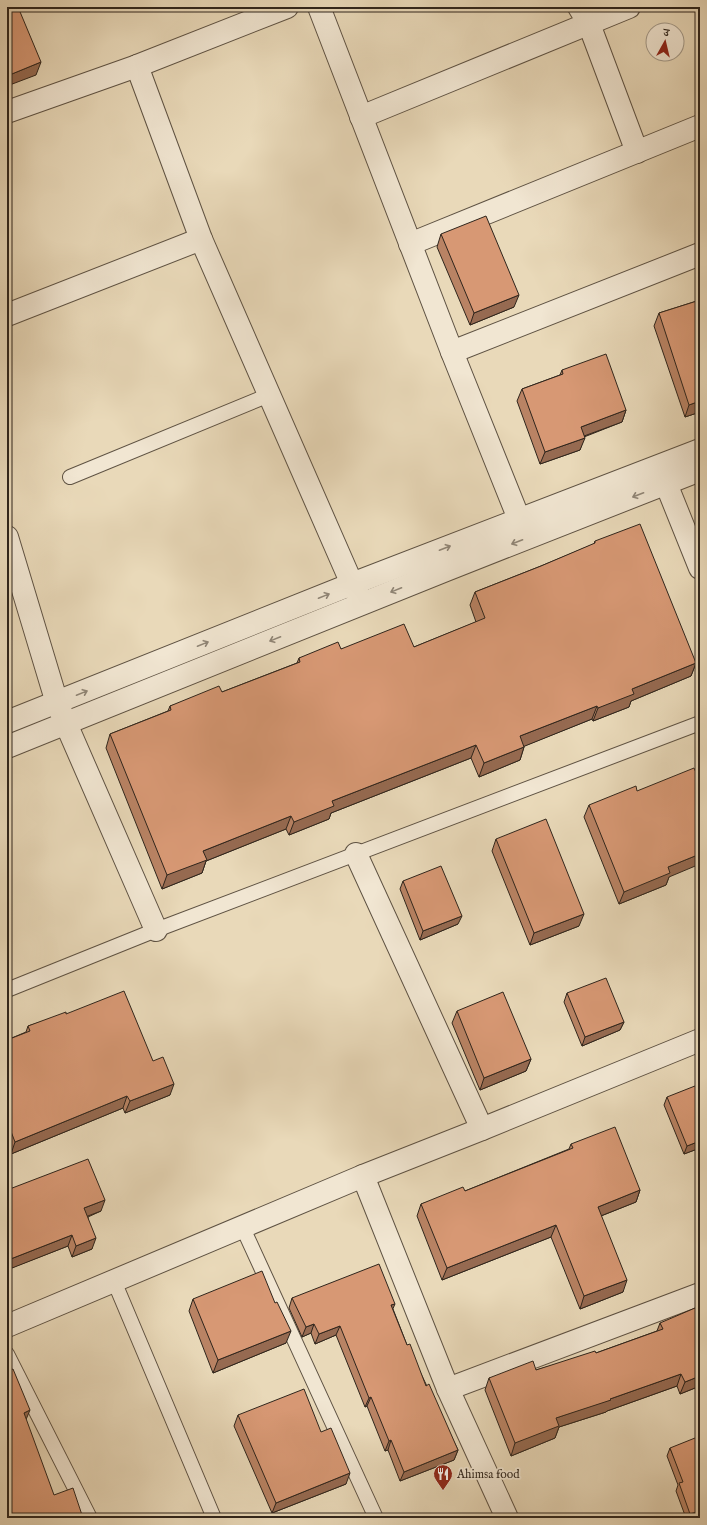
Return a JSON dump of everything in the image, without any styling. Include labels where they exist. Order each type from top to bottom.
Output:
[{"type":"street","points":[[7,112],[138,66],[287,7]]},
{"type":"street","points":[[319,7],[452,352],[519,519]]},
{"type":"street","points":[[361,117],[584,15],[629,7]]},
{"type":"street","points":[[584,15],[637,152]]},
{"type":"street","points":[[138,66],[201,239],[352,584],[363,603]]},
{"type":"street","points":[[410,244],[700,126]]},
{"type":"street","points":[[7,315],[201,239]]},
{"type":"street","points":[[452,352],[700,254]]},
{"type":"street","points":[[7,746],[65,724],[363,603],[662,475],[700,450]]},
{"type":"street","points":[[7,722],[519,519],[662,475],[700,470]]},
{"type":"street","points":[[662,475],[700,568]]},
{"type":"street","points":[[7,538],[56,703],[156,930]]},
{"type":"street","points":[[356,854],[482,1129]]},
{"type":"street","points":[[7,1326],[363,1176],[700,1040]]},
{"type":"street","points":[[363,1176],[448,1389],[507,1518]]},
{"type":"street","points":[[448,1389],[700,1294]]},
{"type":"lane","points":[[70,477],[269,395]]},
{"type":"lane","points":[[7,990],[156,930],[700,722]]},
{"type":"lane","points":[[242,1226],[376,1518]]},
{"type":"lane","points":[[114,1281],[214,1518]]},
{"type":"lane","points":[[7,1354],[90,1518]]},
{"type":"building","points":[[7,7],[18,7],[41,62],[7,76]]},
{"type":"building","points":[[486,216],[519,295],[474,313],[441,234]]},
{"type":"building","points":[[700,300],[700,401],[689,405],[659,313]]},
{"type":"building","points":[[606,354],[626,410],[581,427],[585,438],[545,452],[522,389],[563,374],[562,370]]},
{"type":"building","points":[[640,524],[696,663],[632,689],[634,694],[598,708],[597,706],[520,736],[524,747],[484,763],[476,745],[332,801],[334,806],[294,822],[291,816],[203,851],[207,860],[167,875],[110,734],[171,710],[170,706],[219,686],[222,692],[300,662],[299,658],[338,642],[341,649],[404,624],[414,647],[485,618],[475,592],[541,566],[595,543],[595,541]]},
{"type":"building","points":[[694,768],[700,782],[700,854],[668,867],[670,873],[624,892],[589,805],[636,786],[637,791]]},
{"type":"building","points":[[546,819],[584,914],[534,933],[496,839]]},
{"type":"building","points":[[441,866],[462,916],[423,931],[403,881]]},
{"type":"building","points":[[606,978],[624,1022],[585,1037],[567,993]]},
{"type":"building","points":[[124,991],[153,1061],[163,1057],[174,1084],[130,1101],[127,1096],[15,1142],[7,1121],[7,1117],[11,1116],[7,1107],[7,1040],[30,1031],[28,1026],[66,1012],[66,1014]]},
{"type":"building","points":[[503,992],[531,1059],[484,1078],[457,1011]]},
{"type":"building","points":[[700,1084],[700,1141],[687,1146],[667,1097]]},
{"type":"building","points":[[615,1127],[640,1190],[598,1207],[627,1280],[584,1296],[556,1225],[447,1268],[421,1204],[463,1187],[465,1191],[573,1148],[571,1144]]},
{"type":"building","points":[[88,1159],[105,1200],[84,1208],[96,1238],[76,1246],[72,1235],[8,1260],[11,1269],[7,1270],[7,1190]]},
{"type":"building","points":[[379,1264],[395,1304],[391,1305],[407,1345],[410,1344],[426,1386],[429,1384],[458,1450],[404,1472],[391,1440],[389,1441],[371,1397],[369,1398],[340,1326],[319,1334],[314,1324],[306,1327],[292,1298]]},
{"type":"building","points":[[262,1271],[275,1303],[277,1302],[291,1331],[218,1360],[193,1299]]},
{"type":"building","points":[[695,1308],[700,1319],[700,1376],[685,1382],[681,1374],[610,1399],[611,1400],[556,1418],[559,1426],[515,1443],[489,1378],[533,1361],[536,1370],[595,1351],[596,1353],[663,1329],[660,1323]]},
{"type":"building","points":[[13,1369],[30,1410],[24,1413],[54,1495],[73,1488],[83,1518],[7,1518],[7,1371]]},
{"type":"building","points":[[304,1389],[321,1432],[331,1428],[350,1473],[276,1503],[238,1415]]},
{"type":"building","points":[[700,1436],[700,1511],[690,1514],[679,1483],[683,1482],[670,1448]]},
{"type":"place","name":"Ahimsa food","points":[[443,1491]]}]
